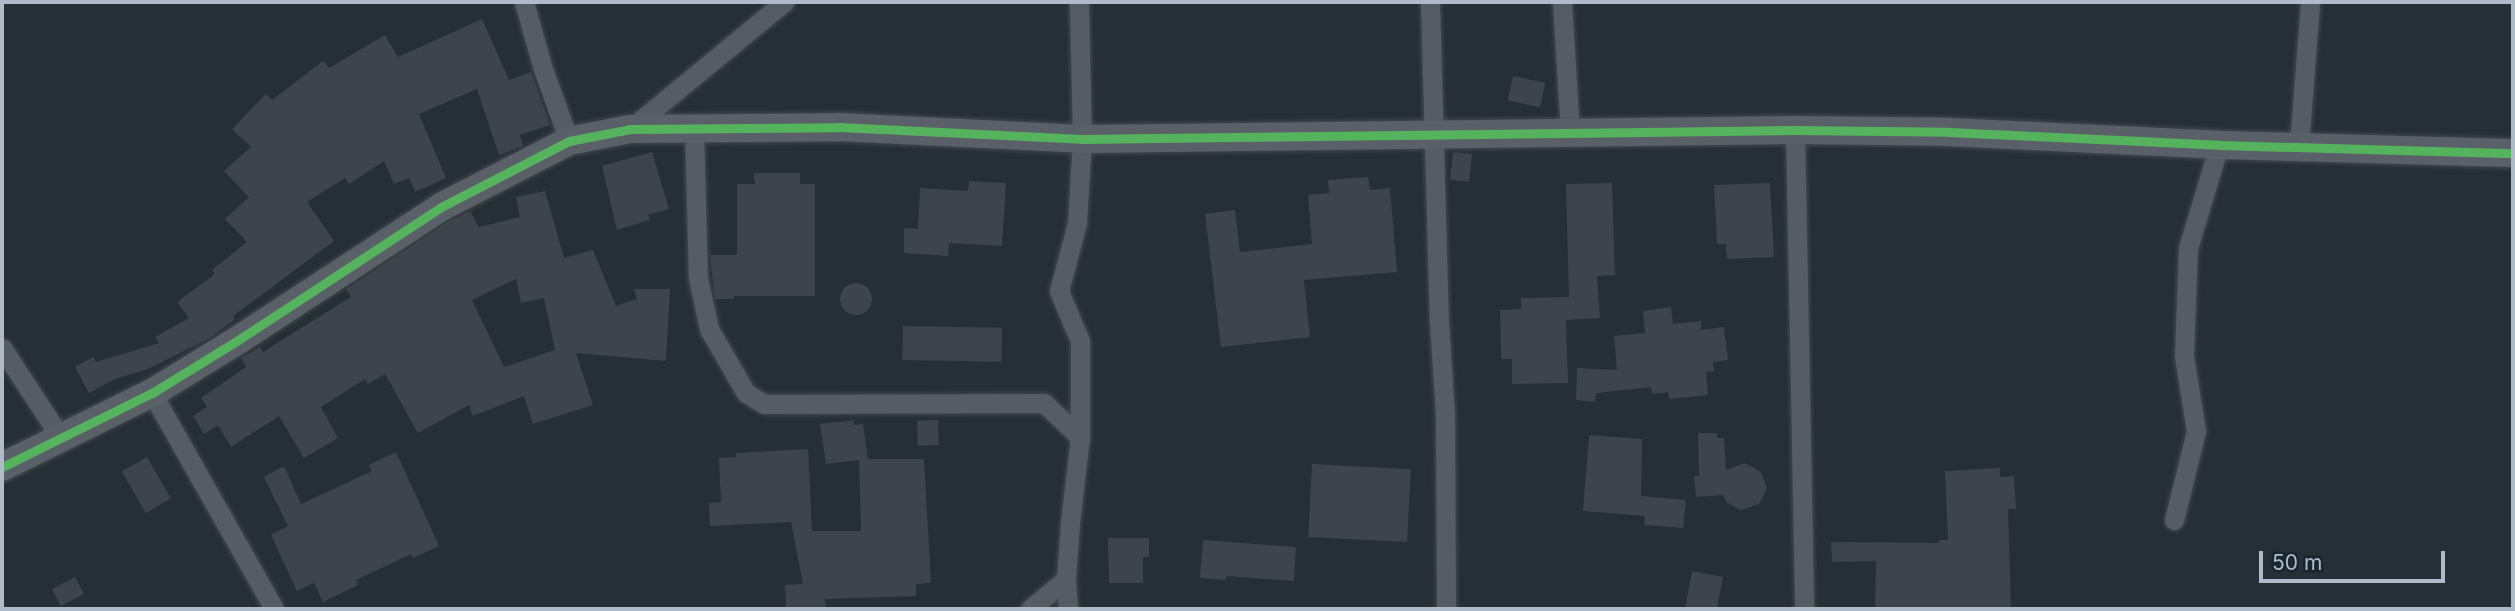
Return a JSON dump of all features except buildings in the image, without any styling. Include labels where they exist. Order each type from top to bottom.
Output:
[{"type":"street","points":[[524,2],[543,69],[569,141]]},
{"type":"street","points":[[630,129],[784,2]]},
{"type":"street","points":[[1068,609],[1066,579],[1080,437],[1080,341],[1059,290],[1077,223],[1082,139],[1079,2]]},
{"type":"street","points":[[1430,2],[1439,322],[1445,414],[1446,609]]},
{"type":"street","points":[[1562,2],[1570,134]]},
{"type":"street","points":[[2299,146],[2310,2]]},
{"type":"street","points":[[2,467],[152,393],[441,207],[569,141],[630,129],[839,127],[1082,139],[1795,130],[1948,132],[2219,145],[2513,153]]},
{"type":"street","points":[[694,128],[698,278],[709,329],[746,393],[764,404],[1044,403],[1080,437]]},
{"type":"street","points":[[1795,130],[1804,609]]},
{"type":"street","points":[[2174,520],[2196,431],[2184,356],[2188,248],[2219,145]]},
{"type":"street","points":[[2,348],[61,438]]},
{"type":"street","points":[[152,393],[274,609]]},
{"type":"street","points":[[1030,609],[1066,579]]},
{"type":"cycle path","points":[[2,467],[152,393],[441,207],[569,141],[630,129],[839,127],[1082,139],[1795,130],[1948,132],[2219,145],[2513,153]]}]
